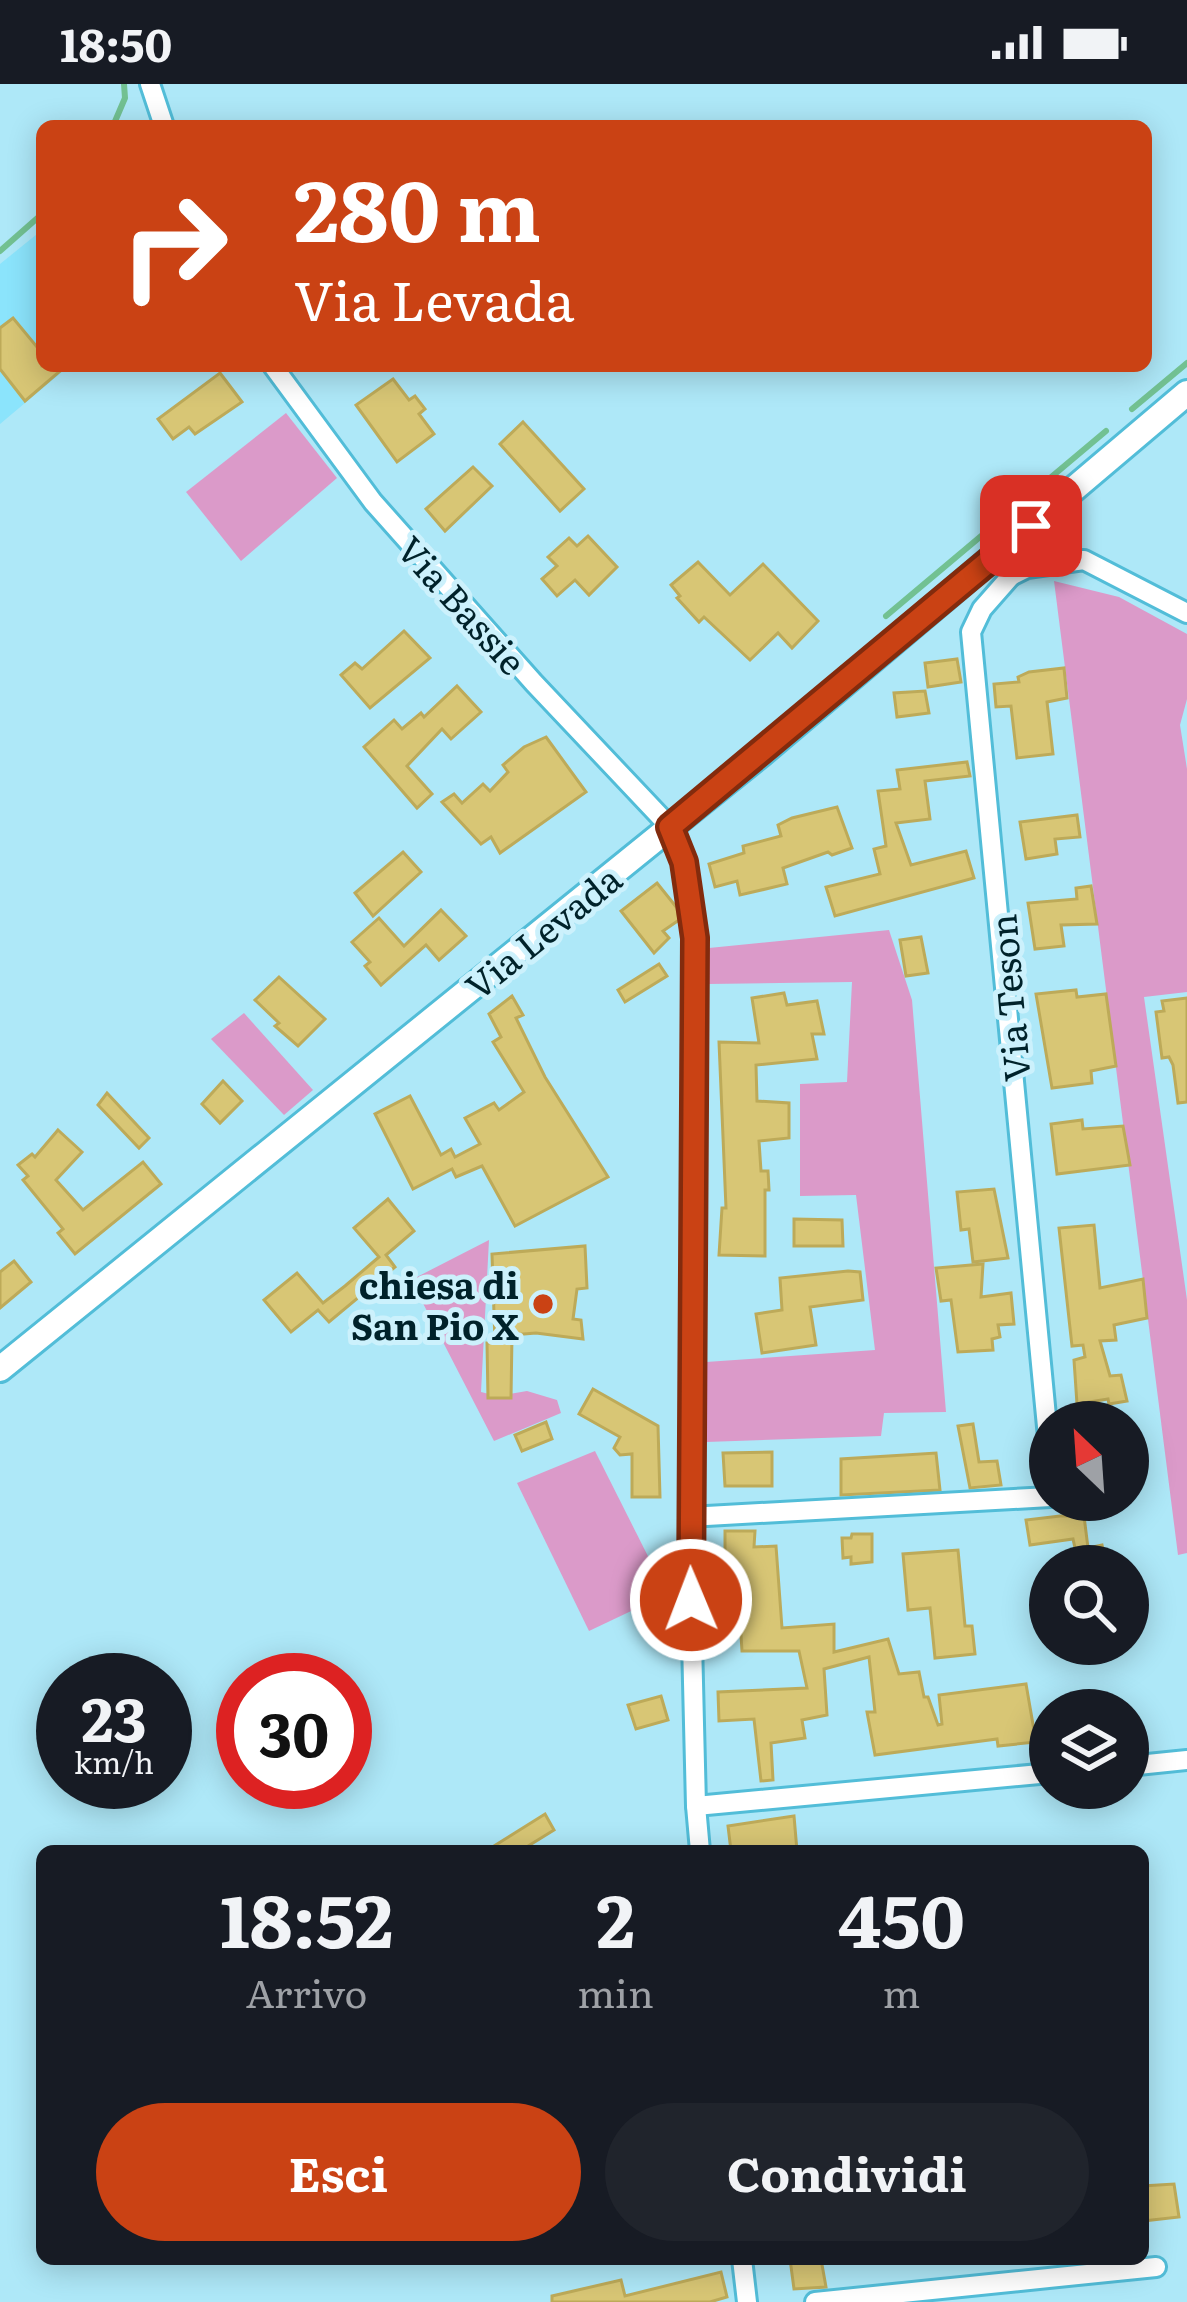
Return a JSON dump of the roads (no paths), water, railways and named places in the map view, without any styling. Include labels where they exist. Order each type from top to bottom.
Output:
[{"type":"main road","name":"Via Levada","points":[[0,1369],[670,827],[1004,566],[1187,393]]},
{"type":"street","points":[[150,84],[162,120]]},
{"type":"street","name":"Via Bassie","points":[[277,372],[373,502],[533,683],[670,827]]},
{"type":"street","points":[[1004,566],[1027,568],[1084,560],[1187,613]]},
{"type":"street","name":"Via Teson","points":[[1004,566],[971,632],[1045,1401]]},
{"type":"street","points":[[670,827],[684,862],[695,938],[689,1517],[699,1845]]},
{"type":"street","points":[[689,1517],[1029,1498]]},
{"type":"street","points":[[1149,1764],[1187,1760]]},
{"type":"street","points":[[696,1806],[1029,1775]]},
{"type":"street","points":[[743,2265],[747,2302]]},
{"type":"street","points":[[815,2302],[1156,2267]]},
{"type":"waterway","points":[[116,120],[125,98],[124,84]]},
{"type":"waterway","points":[[0,251],[36,219]]},
{"type":"waterway","points":[[1132,409],[1187,363]]},
{"type":"waterway","points":[[886,616],[1106,431]]},
{"type":"place","name":"chiesa di San Pio X","points":[[543,1304]]}]
